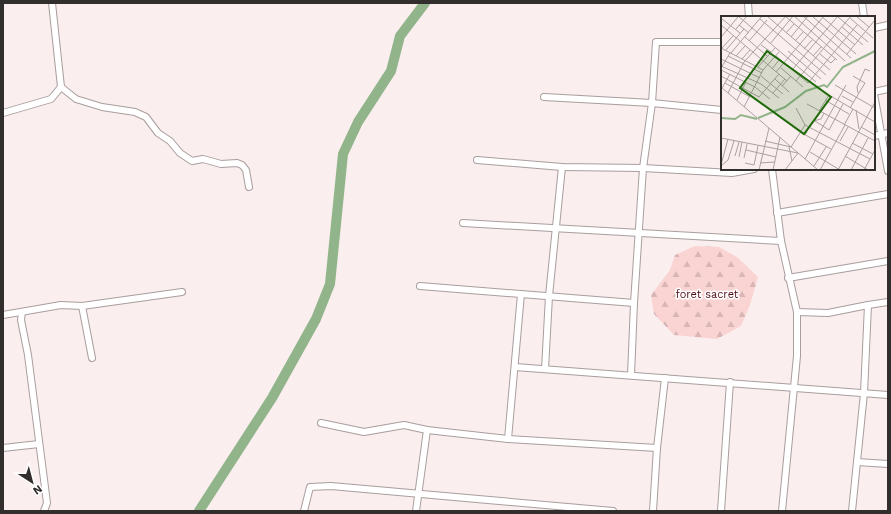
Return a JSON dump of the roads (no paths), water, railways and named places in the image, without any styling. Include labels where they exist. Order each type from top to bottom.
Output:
[{"type":"street","points":[[52,3],[61,87],[76,99],[146,116],[158,133],[170,141],[180,153],[192,161],[203,159],[221,164],[242,164],[246,170],[249,187]]},
{"type":"street","points":[[748,3],[749,16]]},
{"type":"street","points":[[862,3],[864,16]]},
{"type":"street","points":[[875,28],[888,25]]},
{"type":"street","points":[[631,375],[638,233],[643,168],[652,103],[656,42],[721,42]]},
{"type":"street","points":[[3,113],[51,99],[61,87]]},
{"type":"street","points":[[875,93],[888,89]]},
{"type":"street","points":[[544,97],[652,103],[721,110]]},
{"type":"street","points":[[875,99],[888,171]]},
{"type":"street","points":[[875,136],[888,133]]},
{"type":"street","points":[[477,160],[562,167],[643,168],[732,173],[748,170]]},
{"type":"street","points":[[545,369],[549,296],[562,167]]},
{"type":"street","points":[[772,170],[781,241],[796,312],[797,356],[782,511]]},
{"type":"street","points":[[777,212],[888,194]]},
{"type":"street","points":[[463,223],[781,241]]},
{"type":"street","points":[[788,278],[888,261]]},
{"type":"street","points":[[420,286],[634,303]]},
{"type":"street","points":[[3,315],[61,305],[82,306],[182,292]]},
{"type":"street","points":[[508,439],[521,294]]},
{"type":"street","points":[[796,312],[828,313],[868,304],[888,302]]},
{"type":"street","points":[[852,511],[864,393],[868,304]]},
{"type":"street","points":[[82,306],[92,358]]},
{"type":"street","points":[[22,312],[21,320],[47,504],[44,511]]},
{"type":"street","points":[[514,367],[888,394]]},
{"type":"street","points":[[653,511],[657,448],[665,378]]},
{"type":"street","points":[[721,511],[730,382]]},
{"type":"street","points":[[321,423],[364,432],[404,425],[427,430],[508,439],[657,448]]},
{"type":"street","points":[[416,511],[417,494],[427,430]]},
{"type":"street","points":[[3,448],[39,444]]},
{"type":"street","points":[[857,462],[888,464]]},
{"type":"street","points":[[304,511],[310,487],[331,486],[538,508],[613,511]]},
{"type":"waterway","points":[[199,511],[272,398],[316,319],[330,284],[343,154],[358,122],[391,71],[400,36],[425,3]]},
{"type":"park label","name":"foret sacret","points":[[707,294]]}]
